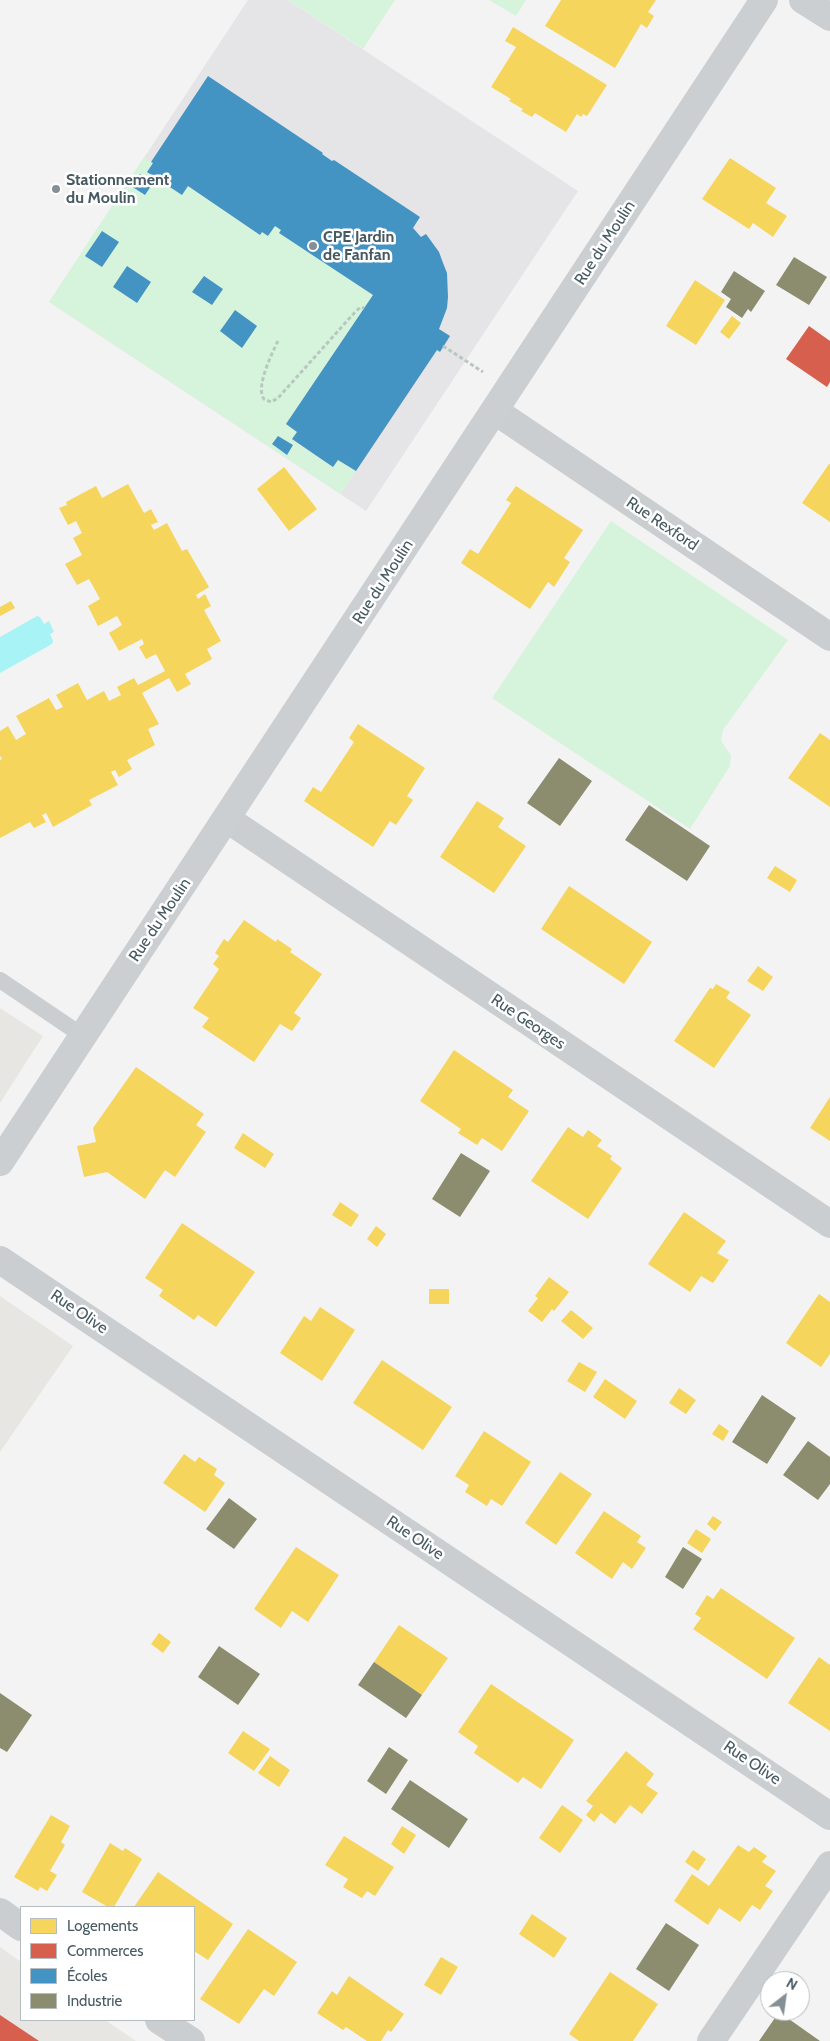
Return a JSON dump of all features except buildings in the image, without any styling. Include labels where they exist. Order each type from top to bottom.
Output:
[{"type":"street","name":"Rue du Moulin","points":[[0,1162],[764,0]]},
{"type":"street","points":[[803,0],[830,16]]},
{"type":"street","name":"Rue Rexford","points":[[502,400],[830,637]]},
{"type":"street","name":"Rue Georges","points":[[227,819],[830,1224]]},
{"type":"street","name":"Rue Olive","points":[[0,1260],[830,1816]]},
{"type":"street","points":[[711,2041],[830,1865]]},
{"type":"street","points":[[0,1912],[20,1926]]},
{"type":"street","points":[[160,2021],[190,2041]]},
{"type":"lane","points":[[0,980],[83,1036]]},
{"type":"path","points":[[278,341],[267,368],[261,390],[264,399],[272,402],[278,398],[356,310],[361,307],[364,308]]},
{"type":"path","points":[[443,346],[502,400]]},
{"type":"shaded area","name":"CPE Jardin de Fanfan","points":[[248,0],[288,0],[578,191],[366,511],[49,302]]},
{"type":"shaded area","points":[[0,1008],[43,1036],[0,1103]]},
{"type":"shaded area","points":[[0,1296],[73,1346],[0,1452]]},
{"type":"shaded area","points":[[0,1947],[20,1961],[20,2021],[106,2021],[136,2041],[0,2041]]},
{"type":"green space","points":[[288,0],[395,0],[363,49]]},
{"type":"green space","points":[[489,0],[526,0],[516,16]]},
{"type":"green space","points":[[144,157],[153,163],[147,173],[182,195],[188,186],[260,235],[275,226],[373,295],[286,424],[297,432],[292,440],[333,467],[338,460],[356,471],[341,494],[49,302]]},
{"type":"green space","points":[[611,521],[788,640],[723,730],[721,741],[731,755],[730,766],[690,829],[492,698]]},
{"type":"water","points":[[37,616],[40,617],[44,624],[49,621],[54,632],[50,634],[53,641],[52,644],[0,673],[0,637]]},
{"type":"place","name":"Stationnement du Moulin","points":[[56,189]]},
{"type":"place","name":"CPE Jardin de Fanfan","points":[[313,246]]}]
